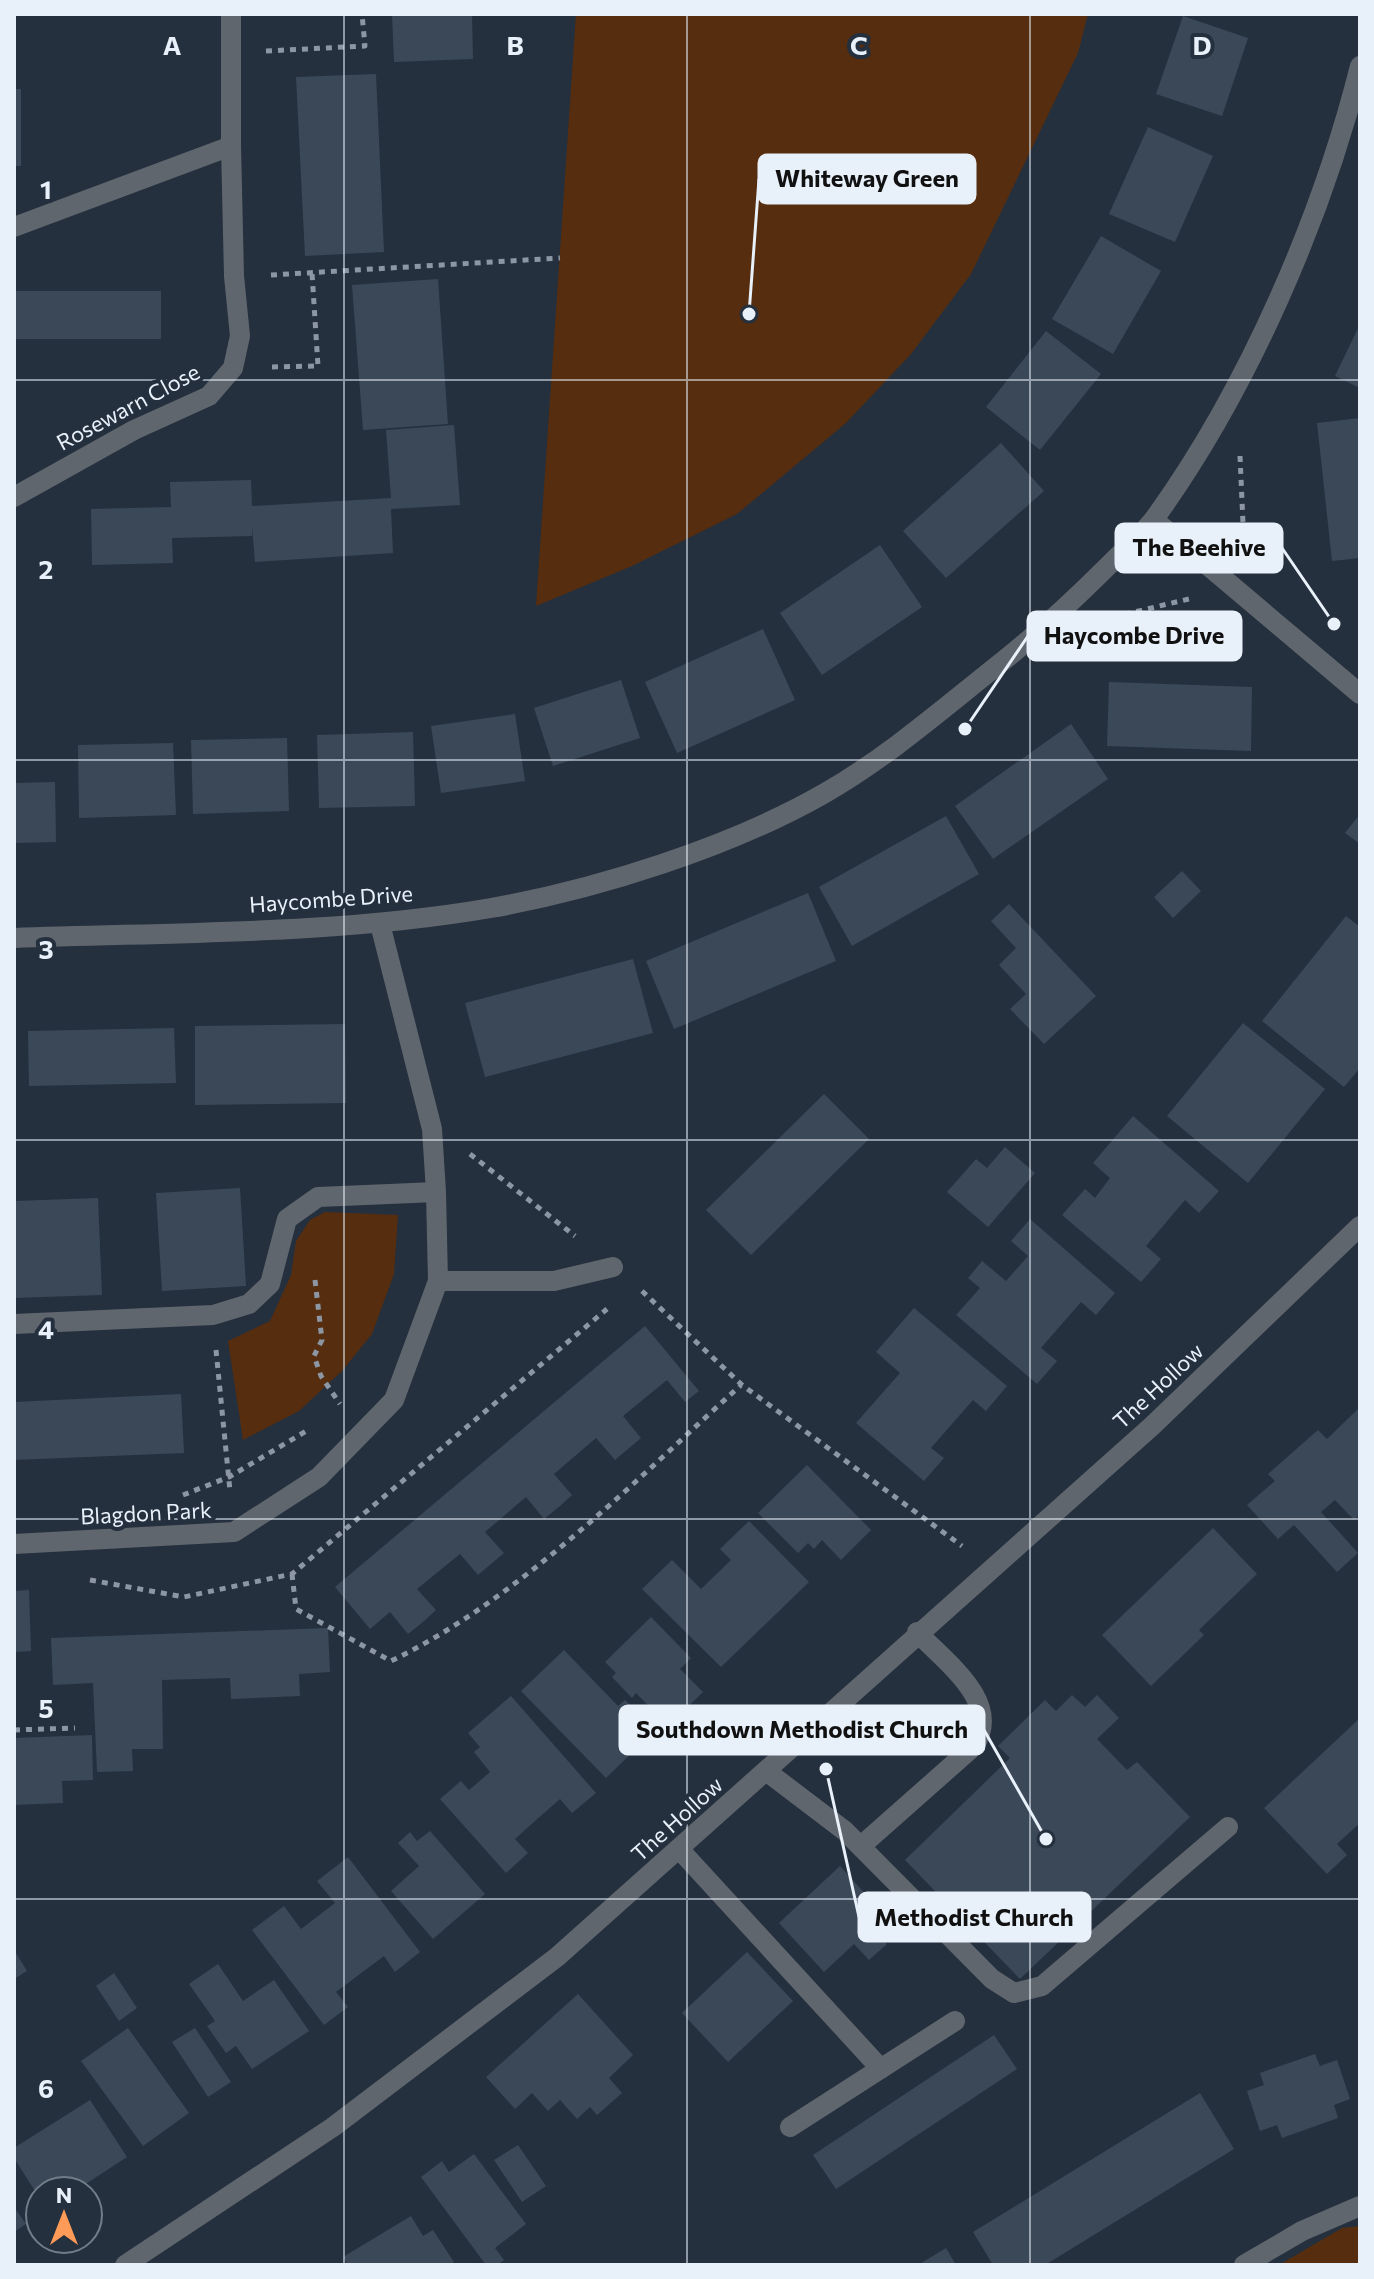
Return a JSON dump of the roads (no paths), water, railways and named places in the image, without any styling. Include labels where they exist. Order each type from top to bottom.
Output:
[{"type":"street","name":"Rosewarn Close","points":[[14,497],[134,430],[209,396],[233,368],[240,336],[234,276],[231,14]]},
{"type":"street","name":"Haycombe Drive","points":[[14,938],[380,924],[495,907],[619,876],[728,840],[826,793],[919,727],[1052,622],[1154,520],[1212,431],[1283,288],[1354,113],[1360,66]]},
{"type":"street","points":[[14,227],[231,146]]},
{"type":"street","points":[[1154,520],[1360,694]]},
{"type":"street","name":"Blagdon Park","points":[[14,1544],[234,1532],[319,1477],[394,1400],[438,1281],[436,1192],[432,1129],[380,924]]},
{"type":"street","points":[[14,1324],[213,1315],[249,1304],[270,1284],[287,1219],[318,1197],[436,1192]]},
{"type":"street","name":"The Hollow","points":[[125,2265],[333,2127],[557,1957],[680,1850],[917,1632],[1152,1426],[1360,1227]]},
{"type":"street","points":[[438,1281],[554,1281],[613,1267]]},
{"type":"street","points":[[861,1846],[974,1746],[982,1733],[983,1716],[977,1696],[917,1632]]},
{"type":"street","points":[[766,1771],[861,1846],[992,1979],[1014,1993],[1042,1986],[1228,1827]]},
{"type":"street","points":[[680,1850],[881,2069]]},
{"type":"street","points":[[790,2127],[955,2021]]},
{"type":"street","points":[[1244,2265],[1302,2231],[1360,2206]]},
{"type":"place","name":"Whiteway Green","points":[[749,314]]},
{"type":"place","name":"The Beehive","points":[[1334,624]]},
{"type":"place","name":"Haycombe Drive","points":[[965,729]]},
{"type":"place","name":"Methodist Church","points":[[826,1769]]},
{"type":"place","name":"Southdown Methodist Church","points":[[1046,1839]]}]
